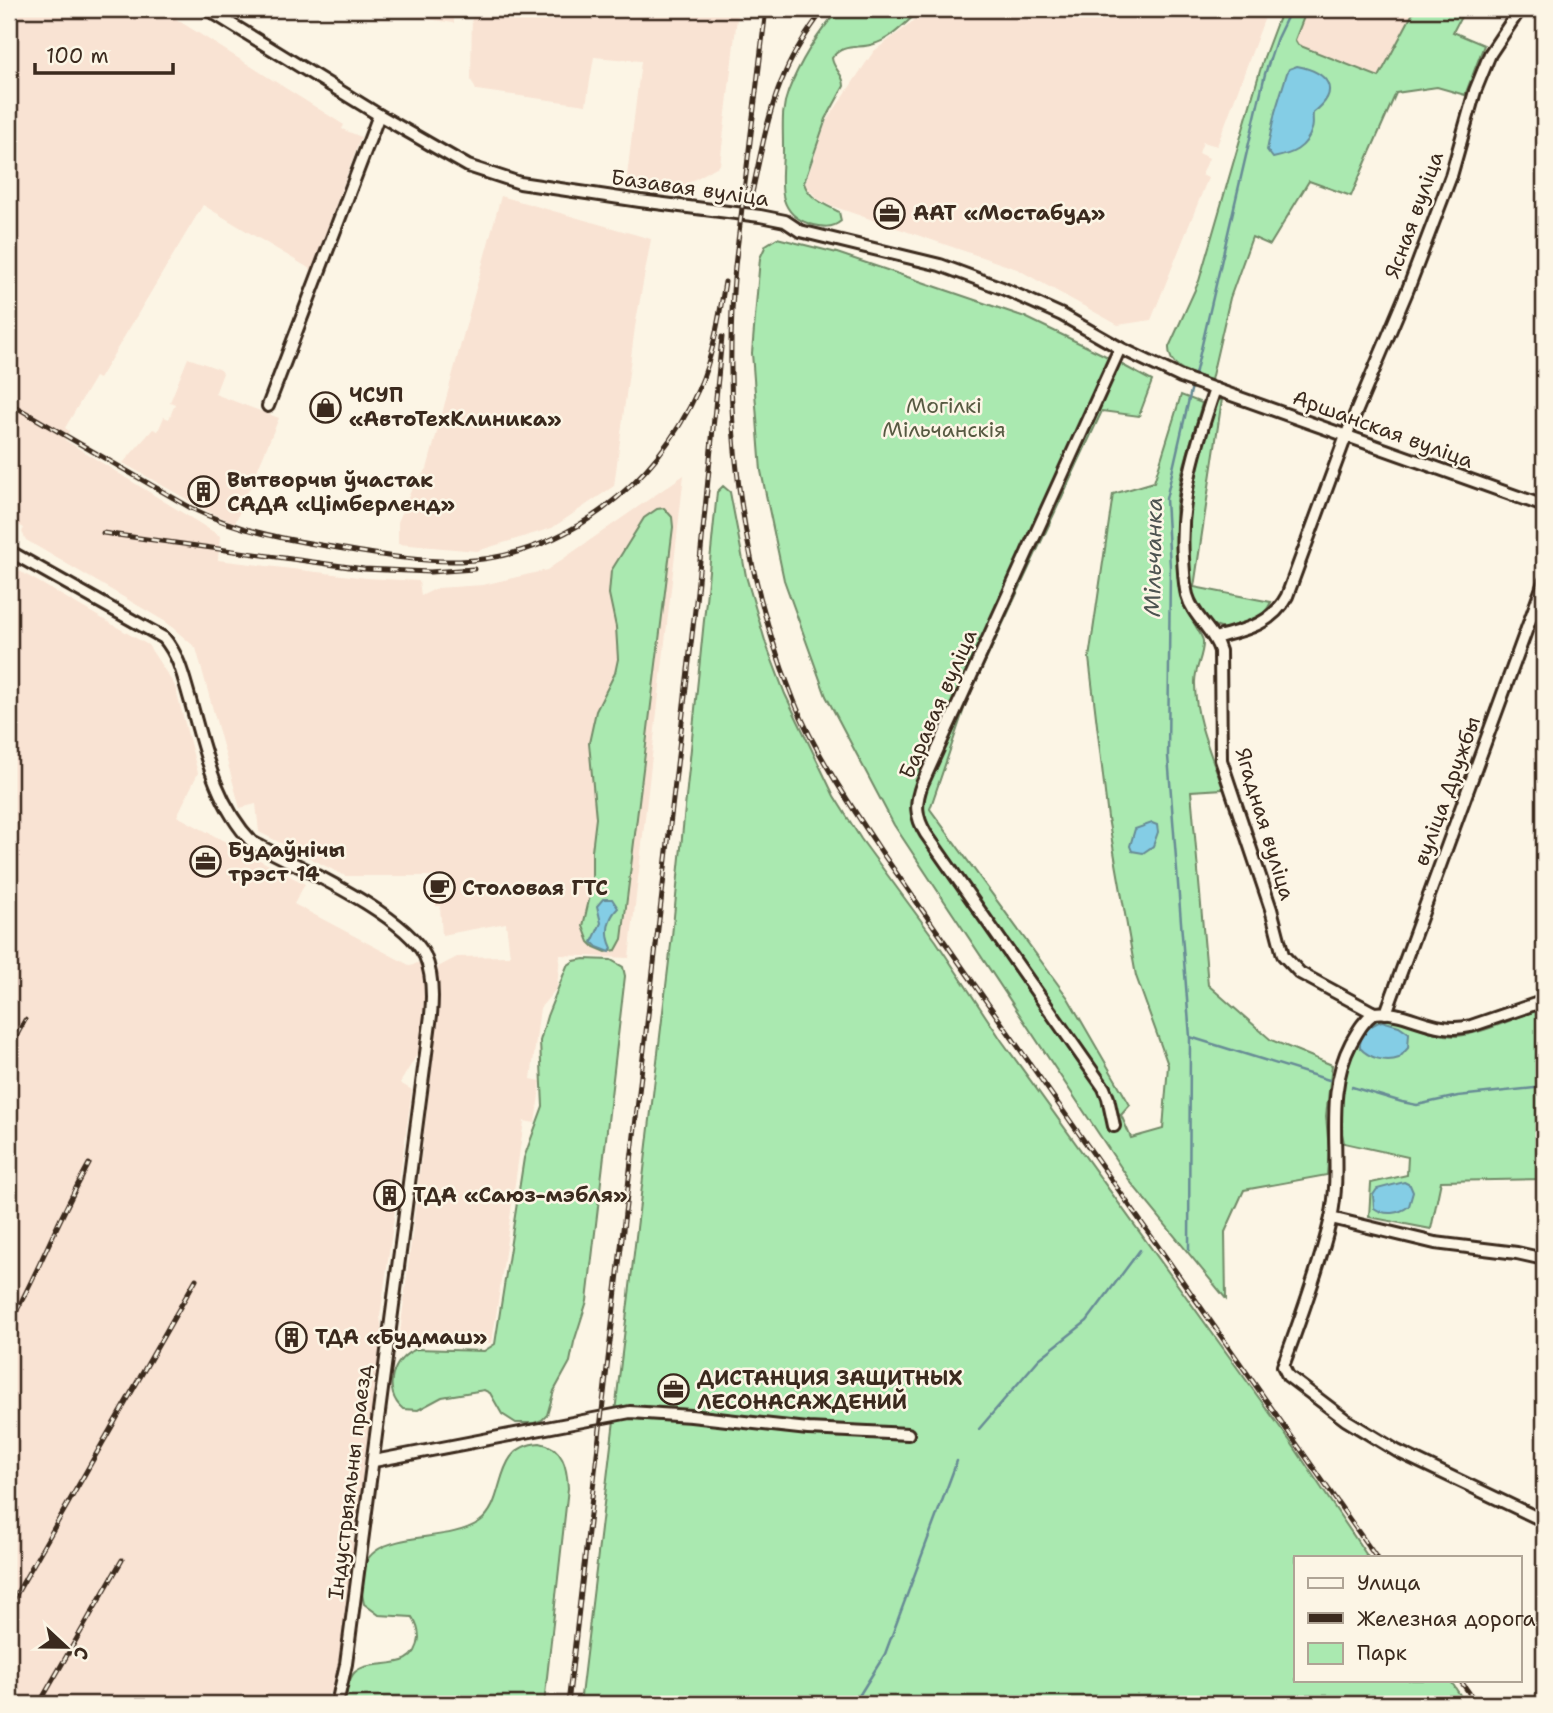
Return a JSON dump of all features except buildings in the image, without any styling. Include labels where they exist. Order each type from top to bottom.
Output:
[{"type":"street","name":"Базавая вуліца","points":[[207,9],[379,115],[468,166],[514,181],[785,221],[800,232],[940,265],[1002,288],[1062,315],[1181,377]]},
{"type":"street","name":"Ясная вуліца","points":[[1214,638],[1263,623],[1282,607],[1346,436],[1408,289],[1451,176],[1475,91],[1490,54],[1520,9]]},
{"type":"street","points":[[268,406],[379,115]]},
{"type":"street","name":"Баравая вуліца","points":[[1114,1126],[1104,1088],[926,834],[916,813],[916,802],[1121,348]]},
{"type":"street","name":"Аршанская вуліца","points":[[1181,377],[1544,506]]},
{"type":"street","name":"Ягадная вуліца","points":[[1212,388],[1190,469],[1182,522],[1187,594],[1191,607],[1214,638],[1221,658],[1221,760],[1271,909],[1283,955],[1300,973],[1380,1013],[1437,1028],[1459,1029],[1544,1001]]},
{"type":"street","name":"Індустрыяльны праезд","points":[[9,551],[164,638],[178,660],[209,769],[236,825],[252,842],[388,917],[412,937],[424,956],[431,977],[431,1015],[374,1461],[346,1664],[337,1704]]},
{"type":"street","name":"вуліца Дружбы","points":[[1544,583],[1380,1013],[1367,1018],[1356,1034],[1338,1075],[1334,1114],[1335,1182],[1331,1218],[1310,1292],[1283,1366],[1287,1376],[1346,1420],[1397,1451],[1544,1521]]},
{"type":"street","points":[[1331,1218],[1435,1243],[1544,1259]]},
{"type":"street","points":[[374,1461],[631,1412],[808,1429],[908,1434]]},
{"type":"shaded area","points":[[9,9],[177,9],[180,11],[176,19],[344,125],[342,129],[361,137],[312,270],[203,205],[99,379],[95,377],[65,428],[69,431],[65,440],[220,536],[218,560],[367,578],[419,581],[421,596],[437,588],[483,585],[547,570],[684,475],[629,958],[560,955],[557,988],[540,1008],[531,1079],[541,1081],[535,1123],[524,1121],[492,1343],[399,1342],[438,1017],[438,967],[457,957],[510,956],[506,923],[442,935],[434,876],[345,876],[259,832],[256,804],[240,808],[196,648],[166,622],[26,540],[22,532],[24,528],[9,520]]},
{"type":"shaded area","points":[[344,9],[454,9],[454,23],[428,19]]},
{"type":"shaded area","points":[[472,9],[738,9],[720,165],[667,195],[626,184],[641,61],[594,57],[586,105],[476,90],[471,80]]},
{"type":"shaded area","points":[[930,9],[1268,9],[1217,146],[1203,142],[1199,153],[1209,158],[1202,175],[1208,178],[1151,320],[1118,325],[1017,269],[829,205],[817,198],[805,185],[826,122],[874,51]]},
{"type":"shaded area","points":[[1307,9],[1415,9],[1379,77],[1298,45],[1295,40]]},
{"type":"shaded area","points":[[501,196],[651,239],[635,327],[614,486],[552,528],[477,551],[398,544],[398,522],[413,486],[427,469]]},
{"type":"shaded area","name":"Вытворчы ўчастак САДА «Цімберленд»","points":[[188,358],[219,369],[223,373],[215,394],[279,418],[235,523],[211,513],[123,463],[153,429],[158,431],[164,417],[169,419],[175,404],[170,402]]},
{"type":"shaded area","points":[[9,565],[148,645],[175,686],[198,773],[177,816],[305,884],[294,904],[411,966],[421,961],[424,969],[428,990],[418,1053],[400,1083],[412,1090],[380,1317],[382,1330],[359,1526],[350,1533],[351,1540],[356,1544],[334,1690],[328,1694],[326,1704],[9,1704]]},
{"type":"green space","points":[[839,9],[919,9],[886,39],[869,45],[846,48],[832,58],[844,86],[826,119],[804,183],[814,197],[839,212],[841,221],[823,226],[798,218],[789,211],[785,201],[782,191],[783,112],[788,92],[804,58]]},
{"type":"green space","points":[[1282,9],[1307,9],[1295,40],[1298,45],[1379,77],[1415,9],[1465,9],[1453,32],[1484,45],[1465,95],[1437,87],[1396,93],[1351,196],[1309,181],[1270,245],[1252,237],[1230,298],[1211,380],[1177,366],[1170,355],[1169,347],[1199,281],[1264,57]]},
{"type":"green space","name":"Могілкі Мільчанскія","points":[[777,238],[837,253],[1025,317],[1152,381],[1139,416],[1102,411],[966,703],[930,809],[1068,998],[1130,1105],[1121,1115],[1131,1138],[1163,1129],[1168,1065],[1136,976],[1108,818],[1089,658],[1113,494],[1154,482],[1181,395],[1202,403],[1181,476],[1176,507],[1181,598],[1203,641],[1195,678],[1198,711],[1223,789],[1191,791],[1208,985],[1271,1040],[1332,1065],[1326,1116],[1329,1150],[1327,1175],[1244,1190],[1225,1232],[1226,1299],[1132,1184],[894,825],[826,696],[784,580],[761,471],[752,353],[760,258],[766,245]]},
{"type":"green space","points":[[1222,399],[1194,587],[1271,602],[1256,620],[1230,629],[1211,623],[1197,607],[1191,589],[1188,547],[1194,484],[1217,401]]},
{"type":"green space","points":[[723,486],[730,492],[746,576],[766,644],[785,694],[834,796],[861,839],[936,941],[1002,1041],[1290,1441],[1367,1556],[1294,1556],[1294,1682],[1451,1682],[1466,1704],[580,1704],[672,936],[717,492]]},
{"type":"green space","points":[[664,508],[672,517],[673,527],[622,939],[616,950],[606,952],[589,942],[583,926],[592,887],[596,818],[589,743],[596,711],[615,673],[618,659],[616,627],[609,594],[611,571],[644,518],[657,509]]},
{"type":"green space","points":[[584,959],[611,960],[623,967],[625,976],[587,1301],[570,1362],[554,1391],[547,1415],[534,1423],[516,1423],[502,1414],[490,1393],[484,1390],[442,1397],[418,1410],[403,1409],[393,1394],[392,1385],[396,1367],[408,1353],[417,1349],[484,1351],[495,1344],[524,1158],[543,1106],[540,1041],[567,966]]},
{"type":"green space","points":[[1544,1008],[1544,1179],[1441,1181],[1431,1229],[1369,1217],[1371,1183],[1407,1175],[1408,1157],[1344,1143],[1340,1124],[1341,1094],[1348,1061],[1362,1032],[1372,1023],[1391,1019],[1437,1033],[1467,1035]]},
{"type":"green space","points":[[540,1443],[559,1453],[568,1488],[544,1704],[345,1704],[349,1683],[355,1672],[372,1665],[402,1661],[410,1657],[416,1650],[419,1638],[412,1617],[379,1615],[364,1604],[361,1577],[367,1559],[380,1548],[398,1542],[461,1530],[479,1522],[494,1502],[507,1464],[514,1454],[524,1446]]},
{"type":"water","points":[[1297,66],[1323,77],[1329,90],[1322,105],[1313,113],[1313,127],[1302,146],[1273,158],[1267,150],[1275,112],[1287,73],[1289,69]]},
{"type":"water","points":[[1152,823],[1157,825],[1158,832],[1153,846],[1143,853],[1132,851],[1130,846],[1135,829]]},
{"type":"water","points":[[603,899],[612,899],[618,908],[608,927],[612,948],[610,952],[592,942],[601,923],[597,906]]},
{"type":"water","points":[[1382,1021],[1399,1026],[1409,1033],[1408,1048],[1399,1058],[1378,1059],[1360,1048],[1366,1031]]},
{"type":"water","points":[[1404,1182],[1410,1185],[1413,1192],[1409,1206],[1392,1213],[1374,1208],[1373,1195],[1377,1189]]},
{"type":"waterway","name":"Мільчанка","points":[[1194,379],[1265,74],[1277,38],[1291,9]]},
{"type":"waterway","name":"Мільчанка","points":[[1189,1250],[1190,1037],[1168,756],[1170,567],[1166,499],[1192,386]]},
{"type":"waterway","points":[[1190,1037],[1329,1080]]},
{"type":"waterway","points":[[1352,1087],[1417,1105],[1458,1096],[1544,1087]]},
{"type":"waterway","points":[[979,1429],[1039,1359],[1087,1321],[1140,1250]]},
{"type":"waterway","points":[[854,1704],[885,1654],[957,1461]]},
{"type":"railway","points":[[766,9],[735,266],[731,377],[739,488],[748,543],[760,597],[795,703],[824,761],[883,854],[1375,1556]]},
{"type":"railway","points":[[752,193],[765,132],[779,87],[798,48],[824,9]]},
{"type":"railway","points":[[9,403],[191,508],[249,530],[364,552],[432,561],[499,556],[536,546],[571,530],[603,509],[632,484],[658,455],[680,424],[698,390],[715,337],[725,282]]},
{"type":"railway","points":[[568,1704],[696,601],[722,337]]},
{"type":"railway","points":[[103,533],[364,569],[430,572],[474,569]]},
{"type":"railway","points":[[9,1049],[25,1020]]},
{"type":"railway","points":[[9,1325],[89,1164]]},
{"type":"railway","points":[[9,1607],[196,1279]]},
{"type":"railway","points":[[39,1704],[122,1560]]},
{"type":"railway","points":[[1461,1682],[1477,1704]]},
{"type":"place","name":"ААТ «Мостабуд»","points":[[890,213]]},
{"type":"place","name":"ЧСУП «АвтоТехКлиника»","points":[[326,407]]},
{"type":"place","name":"Вытворчы ўчастак САДА «Цімберленд»","points":[[204,492]]},
{"type":"place","name":"Будаўнічы трэст 14","points":[[205,862]]},
{"type":"place","name":"Столовая ГТС","points":[[439,888]]},
{"type":"place","name":"ТДА «Саюз-мэбля»","points":[[390,1195]]},
{"type":"place","name":"ТДА «Будмаш»","points":[[292,1337]]},
{"type":"place","name":"ДИСТАНЦИЯ ЗАЩИТНЫХ ЛЕСОНАСАЖДЕНИЙ","points":[[674,1390]]}]
